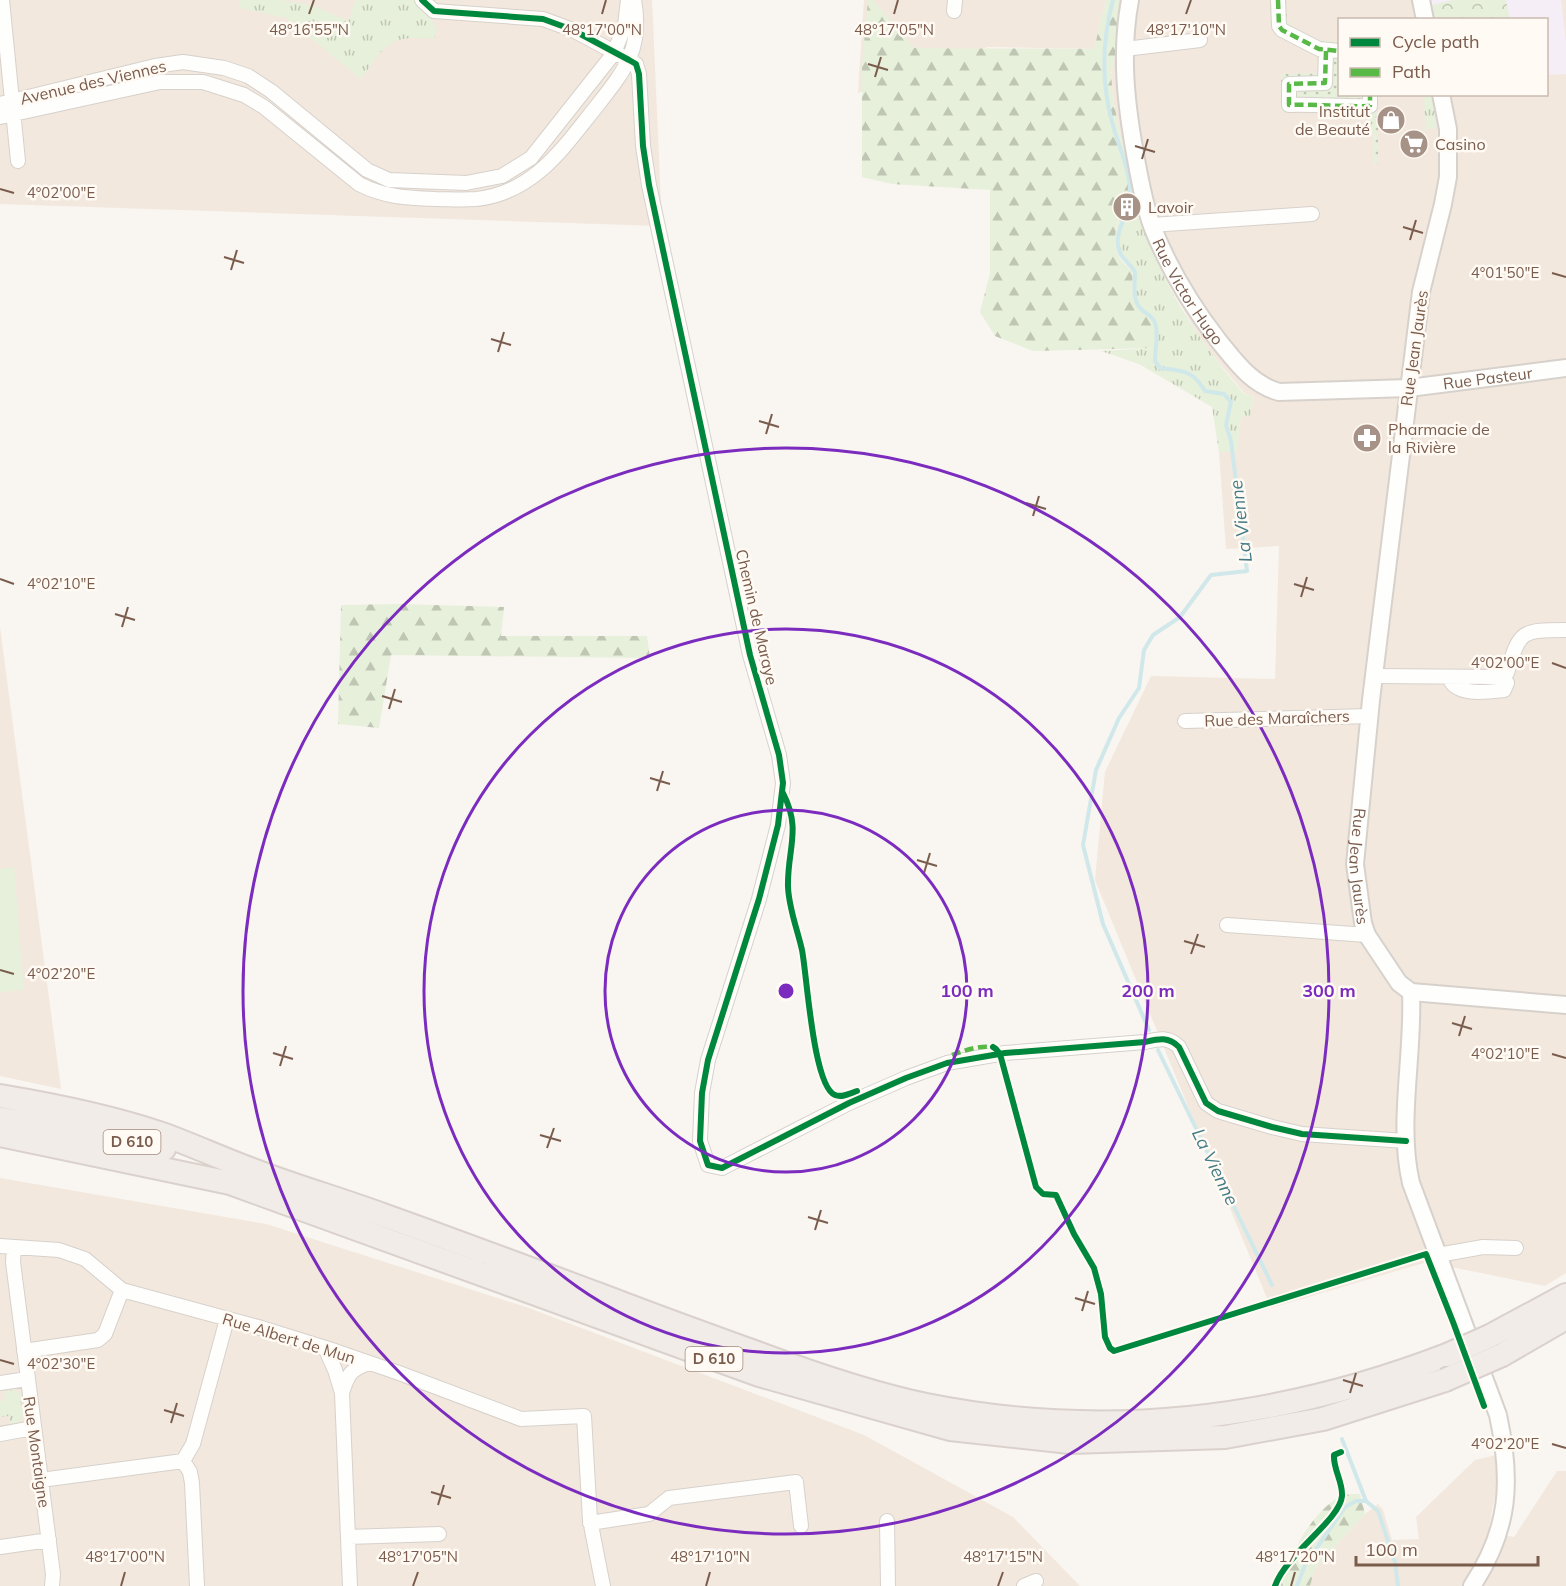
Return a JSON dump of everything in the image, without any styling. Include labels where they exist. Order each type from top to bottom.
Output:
[{"type":"highway","points":[[0,1096],[71,1109],[159,1133],[261,1174]]},
{"type":"highway","name":"D 610","points":[[0,1119],[87,1132],[261,1174],[383,1215],[826,1378],[925,1404],[970,1413],[1074,1422],[1128,1422],[1229,1414],[1278,1406],[1360,1386],[1447,1355],[1490,1336],[1566,1295]]},
{"type":"highway","name":"D 610","points":[[0,1135],[230,1183],[759,1375],[950,1429],[1070,1442],[1225,1437],[1323,1419],[1445,1380],[1503,1355],[1566,1318]]},
{"type":"street","points":[[2,0],[9,106],[18,161]]},
{"type":"street","points":[[422,0],[434,11],[543,19],[573,30],[629,60]]},
{"type":"street","name":"Avenue des Viennes","points":[[0,117],[9,106],[183,62],[224,68],[248,76],[272,91],[367,170],[389,180],[466,183],[502,176],[531,158],[614,53],[625,24],[628,0]]},
{"type":"street","name":"Avenue des Viennes","points":[[9,106],[160,82],[203,82],[244,95],[264,106],[359,184],[375,192],[411,198],[478,199],[505,192],[542,170],[611,88],[629,60],[635,45],[638,21],[634,0]]},
{"type":"street","name":"Rue Victor Hugo","points":[[1131,0],[1125,27],[1124,78],[1128,119],[1141,188],[1151,225],[1180,285],[1202,320],[1235,362],[1254,381],[1266,388],[1279,392],[1409,388]]},
{"type":"street","points":[[1278,0],[1277,18],[1282,30],[1311,46],[1333,51],[1325,83],[1326,104]]},
{"type":"street","points":[[1421,0],[1425,18]]},
{"type":"street","points":[[1125,48],[1200,40]]},
{"type":"street","name":"Chemin de Maraye","points":[[629,60],[636,64],[639,74],[643,146],[649,185],[750,656],[779,755],[783,783],[778,825],[761,889],[710,1051],[702,1093],[700,1141],[708,1165],[722,1168],[849,1103],[947,1063],[1005,1053],[1135,1043],[1162,1038],[1173,1041],[1179,1047],[1206,1103],[1218,1111],[1302,1134],[1406,1141]]},
{"type":"street","points":[[1325,83],[1289,84],[1289,105],[1326,104],[1334,107],[1370,100]]},
{"type":"street","name":"Rue Jean Jaurès","points":[[1411,992],[1399,983],[1362,923],[1355,864],[1374,676],[1421,292],[1448,177],[1448,129],[1441,96]]},
{"type":"street","points":[[1151,225],[1311,214]]},
{"type":"street","name":"Rue Pasteur","points":[[1409,388],[1566,368]]},
{"type":"street","points":[[1374,676],[1501,676],[1507,673],[1517,641],[1521,636],[1538,630],[1566,630]]},
{"type":"street","name":"Rue des Maraîchers","points":[[1185,721],[1370,716]]},
{"type":"street","points":[[1227,925],[1367,934]]},
{"type":"street","points":[[1472,1586],[1482,1571],[1497,1534],[1506,1502],[1508,1477],[1497,1415],[1412,1183],[1406,1160],[1412,1022],[1411,992],[1566,1005]]},
{"type":"street","name":"Rue Albert de Mun","points":[[7,1246],[59,1250],[86,1259],[122,1290],[324,1348],[521,1419],[584,1416],[590,1523]]},
{"type":"street","name":"Rue Montaigne","points":[[7,1246],[14,1262],[33,1428],[49,1540],[52,1586]]},
{"type":"street","points":[[1438,1255],[1483,1247],[1516,1248]]},
{"type":"street","points":[[24,1351],[98,1340],[105,1334],[122,1290]]},
{"type":"street","points":[[183,1461],[192,1444],[227,1319]]},
{"type":"street","points":[[324,1348],[335,1370],[342,1393],[350,1586]]},
{"type":"street","points":[[342,1393],[348,1376],[355,1369],[369,1363]]},
{"type":"street","points":[[0,1383],[27,1379]]},
{"type":"street","points":[[0,1434],[33,1428]]},
{"type":"street","points":[[41,1480],[183,1461]]},
{"type":"street","points":[[183,1461],[192,1482],[197,1586]]},
{"type":"street","points":[[603,1586],[590,1523],[649,1514],[669,1498],[796,1482],[801,1526]]},
{"type":"street","points":[[886,1521],[888,1586]]},
{"type":"street","points":[[348,1537],[439,1534]]},
{"type":"street","points":[[0,1547],[49,1540]]},
{"type":"shaded area","points":[[0,0],[652,0],[662,226],[0,204]]},
{"type":"shaded area","points":[[864,0],[1106,0],[1094,49],[988,47],[858,93]]},
{"type":"shaded area","points":[[1126,0],[1566,0],[1566,1273],[1545,1286],[1427,1262],[1271,1308],[1095,880],[1105,772],[1151,676],[1275,679],[1279,546],[1226,549],[1219,452],[1237,451],[1240,420],[1243,416],[1250,416],[1254,397],[1244,393],[1202,342],[1160,269],[1146,237],[1139,203],[1134,201],[1114,104],[1111,75]]},
{"type":"shaded area","points":[[1431,0],[1561,0],[1566,42],[1566,74],[1548,75],[1548,18],[1436,18]]},
{"type":"shaded area","points":[[0,627],[61,1089],[0,1076]]},
{"type":"shaded area","points":[[0,1178],[266,1224],[526,1307],[864,1435],[1013,1517],[1080,1586],[0,1586]]},
{"type":"shaded area","points":[[1496,1455],[1496,1490],[1488,1533],[1514,1537],[1557,1471],[1566,1471],[1566,1586],[1310,1586],[1315,1568],[1365,1514],[1378,1504],[1383,1510],[1392,1540],[1419,1539],[1416,1517],[1475,1460]]},
{"type":"green space","points":[[240,0],[280,0],[312,5],[348,21],[356,0],[414,0],[427,12],[437,29],[434,39],[407,38],[390,44],[383,49],[361,79],[286,18],[240,8]]},
{"type":"green space","points":[[868,0],[873,0],[914,48],[1094,49],[1106,0],[1126,0],[1111,75],[1114,104],[1133,194],[1125,199],[1116,228],[1115,243],[1119,257],[1132,271],[1137,307],[1152,321],[1155,336],[1154,348],[1033,351],[995,336],[980,312],[990,273],[990,190],[892,184],[862,177],[862,65]]},
{"type":"green space","points":[[1270,0],[1286,0],[1287,20],[1300,32],[1316,40],[1338,41],[1338,96],[1374,96],[1374,110],[1378,115],[1378,164],[1373,164],[1373,133],[1368,133],[1367,112],[1318,114],[1318,110],[1282,111],[1281,74],[1318,73],[1318,53],[1279,36],[1271,26]]},
{"type":"green space","points":[[1453,0],[1506,0],[1510,18],[1436,18],[1432,5]]},
{"type":"green space","points":[[1424,96],[1437,96],[1443,125],[1425,130]]},
{"type":"green space","points":[[1132,201],[1139,203],[1154,254],[1179,304],[1226,373],[1243,393],[1254,397],[1250,417],[1243,416],[1240,420],[1237,452],[1219,452],[1212,407],[1139,364],[1101,351],[1153,348],[1152,321],[1137,307],[1132,271],[1120,256],[1116,244],[1120,212],[1129,215]]},
{"type":"green space","points":[[341,605],[504,607],[501,636],[647,636],[650,658],[391,655],[379,728],[338,724]]},
{"type":"green space","points":[[14,867],[24,990],[0,992],[0,869]]},
{"type":"green space","points":[[4,1391],[20,1392],[23,1417],[20,1422],[10,1424],[9,1416],[0,1417],[0,1401],[6,1400]]},
{"type":"green space","points":[[1360,1494],[1365,1514],[1315,1568],[1310,1586],[1280,1586],[1303,1535],[1320,1512],[1341,1496]]},
{"type":"waterway","name":"La Vienne","points":[[1113,0],[1105,46],[1106,91],[1108,107],[1127,169],[1130,188],[1129,205],[1119,233],[1118,248],[1135,272],[1136,302],[1155,323],[1157,337],[1155,361],[1160,368],[1187,373],[1196,379],[1205,391],[1224,394],[1231,402],[1226,425],[1231,441],[1247,571],[1211,575],[1180,617],[1153,635],[1144,650],[1139,688],[1119,718],[1096,770],[1083,845],[1103,924],[1149,1030]]},
{"type":"waterway","name":"La Vienne","points":[[1158,1050],[1272,1285]]},
{"type":"waterway","name":"La Vienne","points":[[1342,1439],[1366,1501],[1378,1511],[1395,1562],[1398,1586]]},
{"type":"waterway","points":[[1297,1586],[1305,1565],[1345,1507],[1356,1501],[1366,1501]]},
{"type":"marked path","points":[[1278,0],[1279,26],[1282,30],[1319,49],[1338,51]]},
{"type":"marked path","points":[[1326,51],[1325,83],[1289,84],[1289,105],[1370,106],[1370,96]]},
{"type":"marked path","points":[[952,1055],[980,1047],[996,1048]]},
{"type":"cycle path","points":[[422,0],[434,11],[543,19],[573,30],[636,64],[639,74],[643,146],[649,185],[750,655],[779,755],[783,783],[778,825],[759,899],[708,1060],[702,1093],[700,1141],[708,1165],[722,1168],[849,1103],[947,1063],[1005,1053],[1159,1039],[1171,1041],[1179,1047],[1206,1103],[1218,1111],[1302,1134],[1406,1141]]},
{"type":"cycle path","points":[[783,793],[789,806],[793,829],[788,874],[789,895],[802,950],[816,1052],[827,1087],[835,1095],[843,1096],[857,1091]]},
{"type":"cycle path","points":[[993,1047],[1000,1054],[1036,1187],[1043,1194],[1056,1195],[1074,1234],[1094,1268],[1101,1294],[1105,1337],[1114,1351],[1426,1254],[1484,1406]]},
{"type":"cycle path","points":[[1275,1586],[1290,1562],[1323,1527],[1339,1505],[1342,1491],[1334,1455],[1341,1452]]},
{"type":"place","name":"Institut de Beauté","points":[[1391,120]]},
{"type":"place","name":"Casino","points":[[1414,144]]},
{"type":"place","name":"Lavoir","points":[[1127,207]]},
{"type":"place","name":"Pharmacie de la Rivière","points":[[1367,438]]}]
